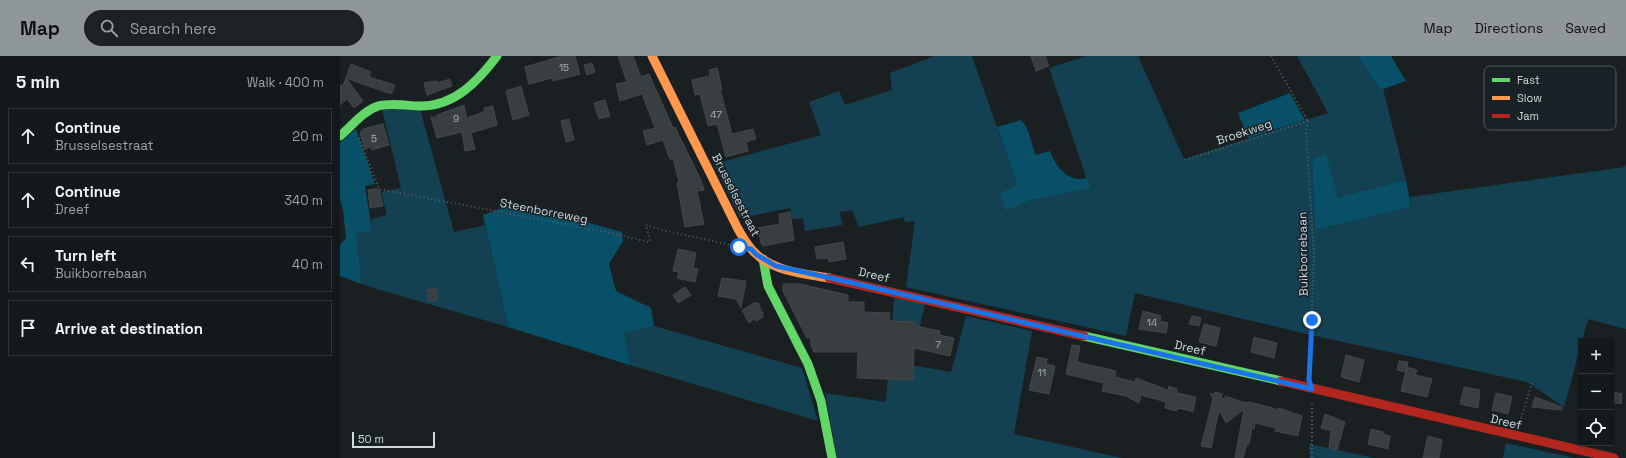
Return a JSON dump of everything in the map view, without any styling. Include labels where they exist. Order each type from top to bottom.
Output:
[{"type":"street","points":[[340,136],[368,111],[387,104],[423,107],[444,101],[462,92],[477,82],[497,56]]},
{"type":"street","name":"Brusselsestraat","points":[[652,56],[738,229],[751,249],[763,259]]},
{"type":"street","points":[[763,259],[768,286],[808,364],[821,401],[832,458]]},
{"type":"street","name":"Dreef","points":[[763,259],[776,266],[1614,458]]},
{"type":"path","points":[[1271,56],[1308,121]]},
{"type":"path","name":"Broekweg","points":[[1185,160],[1308,121]]},
{"type":"path","name":"Buikborrebaan","points":[[1308,121],[1306,131],[1314,255],[1309,380],[1312,389],[1312,458]]},
{"type":"path","name":"Steenborreweg","points":[[354,123],[369,166],[379,189],[590,229],[649,242],[646,225],[734,246]]},
{"type":"path","points":[[1516,436],[1532,383]]},
{"type":"shaded area","points":[[935,56],[972,56],[1017,185],[1006,211],[1031,200],[1090,188],[1049,68],[1087,56],[1138,56],[1184,159],[1328,113],[1297,56],[1358,56],[1380,90],[1383,89],[1406,180],[1337,197],[1326,155],[1312,159],[1315,230],[1411,207],[1410,197],[1625,167],[1626,164],[1626,329],[1588,319],[1583,338],[1578,338],[1578,356],[1564,407],[1527,382],[1311,335],[1135,293],[1126,336],[906,287],[915,221],[905,222],[904,217],[859,227],[852,210],[840,212],[842,225],[805,231],[803,218],[792,219],[790,208],[740,218],[714,164],[821,135],[809,102],[839,91],[845,105],[892,90],[890,73]]},
{"type":"shaded area","points":[[1358,56],[1391,56],[1406,81],[1380,90]]},
{"type":"shaded area","points":[[1290,93],[1305,120],[1248,138],[1238,113]]},
{"type":"shaded area","points":[[382,109],[420,109],[454,232],[485,225],[508,327],[362,284],[356,234],[372,231],[371,219],[387,215],[381,192],[401,188]]},
{"type":"shaded area","points":[[1021,120],[1029,132],[1036,155],[1050,151],[1059,168],[1074,178],[1087,178],[1091,188],[1031,200],[1006,211],[1000,193],[1017,185],[997,127]]},
{"type":"shaded area","points":[[356,129],[375,184],[365,186],[372,231],[356,234],[362,284],[340,276],[340,245],[346,238],[343,210],[340,199],[340,143]]},
{"type":"shaded area","points":[[1326,154],[1338,197],[1406,180],[1411,207],[1315,230],[1312,159]]},
{"type":"shaded area","points":[[516,203],[622,232],[623,241],[609,264],[616,291],[651,308],[654,326],[624,333],[630,365],[508,327],[483,215]]},
{"type":"shaded area","points":[[894,298],[925,304],[911,365],[951,372],[966,316],[1032,331],[1014,434],[1122,458],[837,458],[825,393],[886,402]]},
{"type":"shaded area","points":[[654,326],[802,368],[818,421],[630,365],[624,333]]},
{"type":"shaded area","points":[[1506,443],[1574,458],[1503,458]]},
{"type":"shaded area","points":[[1309,444],[1374,458],[1310,458]]},
{"type":"building","points":[[562,56],[575,56],[580,74],[553,81],[552,78],[529,84],[525,67]]},
{"type":"building","points":[[618,56],[633,56],[641,77],[649,74],[673,128],[675,127],[701,180],[704,190],[697,191],[704,224],[685,227],[677,183],[679,182],[673,159],[670,159],[663,140],[647,145],[643,131],[655,128],[642,94],[620,101],[616,84],[627,82]]},
{"type":"building","points":[[1031,56],[1045,56],[1049,66],[1036,71]]},
{"type":"building","points":[[592,63],[595,72],[587,75],[584,65]]},
{"type":"building","points":[[351,64],[371,72],[369,77],[395,85],[392,93],[388,93],[346,78],[363,101],[354,108],[347,99],[340,105],[340,85],[343,86]]},
{"type":"building","points":[[717,68],[722,89],[720,89],[732,134],[753,129],[756,139],[746,142],[748,151],[726,157],[717,124],[708,126],[700,94],[695,95],[692,80],[710,76],[709,70]]},
{"type":"building","points":[[450,79],[452,86],[427,95],[424,83],[437,81],[437,83]]},
{"type":"building","points":[[521,86],[529,115],[513,120],[506,91]]},
{"type":"building","points":[[605,100],[610,116],[599,119],[594,103]]},
{"type":"building","points":[[464,105],[467,118],[485,111],[484,108],[493,106],[497,125],[471,133],[475,149],[465,151],[462,132],[437,138],[431,117],[437,117],[437,115]]},
{"type":"building","points":[[569,119],[574,140],[566,142],[561,121]]},
{"type":"building","points":[[383,124],[389,145],[372,150],[371,147],[365,149],[360,133],[363,129]]},
{"type":"building","points":[[379,189],[383,206],[370,208],[368,190]]},
{"type":"building","points":[[790,212],[794,240],[763,246],[758,228],[780,224],[779,214]]},
{"type":"building","points":[[843,242],[846,259],[829,262],[828,258],[817,259],[815,247]]},
{"type":"building","points":[[678,249],[696,253],[693,268],[698,269],[695,282],[677,278],[679,272],[673,271]]},
{"type":"building","points":[[722,278],[746,281],[741,308],[736,299],[718,296]]},
{"type":"building","points":[[783,284],[800,284],[848,295],[848,302],[864,302],[864,312],[890,313],[889,321],[915,322],[915,326],[940,331],[939,335],[954,338],[950,356],[914,348],[913,380],[857,378],[858,352],[814,352],[811,345],[811,338],[807,338],[783,291]]},
{"type":"building","points":[[685,287],[691,295],[678,303],[673,295]]},
{"type":"building","points":[[437,289],[437,300],[428,301],[427,290]]},
{"type":"building","points":[[754,303],[758,303],[763,317],[756,321],[754,319],[749,323],[742,310]]},
{"type":"building","points":[[1143,311],[1161,316],[1160,321],[1168,323],[1166,333],[1139,329]]},
{"type":"building","points":[[1192,316],[1201,318],[1199,326],[1189,324]]},
{"type":"building","points":[[1204,324],[1220,328],[1216,346],[1199,342]]},
{"type":"building","points":[[1254,337],[1277,343],[1274,358],[1251,352]]},
{"type":"building","points":[[1072,345],[1080,346],[1077,362],[1116,371],[1115,377],[1135,382],[1136,378],[1168,390],[1169,386],[1177,389],[1177,393],[1196,397],[1193,412],[1179,408],[1176,411],[1165,408],[1166,402],[1141,395],[1139,403],[1126,396],[1102,391],[1104,383],[1066,374]]},
{"type":"building","points":[[1346,355],[1364,360],[1359,382],[1341,377]]},
{"type":"building","points":[[1037,357],[1047,359],[1046,364],[1055,366],[1049,394],[1029,390]]},
{"type":"building","points":[[1399,361],[1408,362],[1406,372],[1397,370]]},
{"type":"building","points":[[1407,367],[1417,370],[1415,375],[1432,379],[1427,397],[1401,391]]},
{"type":"building","points":[[1464,387],[1480,390],[1478,408],[1460,404]]},
{"type":"building","points":[[1215,392],[1222,394],[1221,398],[1225,399],[1225,396],[1246,403],[1250,402],[1279,410],[1279,408],[1302,416],[1298,436],[1275,431],[1276,428],[1255,423],[1254,429],[1252,428],[1249,444],[1247,444],[1243,458],[1235,458],[1244,409],[1226,423],[1219,410],[1211,448],[1201,446],[1213,399],[1210,393],[1214,395]]},
{"type":"building","points":[[1614,392],[1622,394],[1621,404],[1614,403]]},
{"type":"building","points":[[1496,393],[1512,397],[1508,414],[1492,410]]},
{"type":"building","points":[[1535,397],[1562,407],[1562,410],[1532,407]]},
{"type":"building","points":[[1325,414],[1345,422],[1337,450],[1329,448],[1331,431],[1321,428]]},
{"type":"building","points":[[1371,429],[1383,432],[1382,434],[1390,436],[1388,449],[1368,444]]},
{"type":"building","points":[[1428,436],[1442,440],[1439,458],[1423,458]]},
{"type":"traffic: fast","points":[[340,136],[367,111],[378,106],[389,104],[421,106],[433,105],[445,102],[455,97],[474,83],[497,56]]},
{"type":"traffic: fast","points":[[763,259],[768,286],[808,364],[821,401],[832,458]]},
{"type":"traffic: fast","points":[[1084,336],[1281,381]]},
{"type":"traffic: slow","points":[[652,56],[738,229],[749,247],[761,258],[779,268],[829,278]]},
{"type":"traffic: jam","points":[[829,278],[1084,336]]},
{"type":"traffic: jam","points":[[1281,381],[1614,458]]},
{"type":"route","points":[[739,247],[751,249],[757,255],[776,266],[1312,389],[1309,380],[1312,320]]}]
